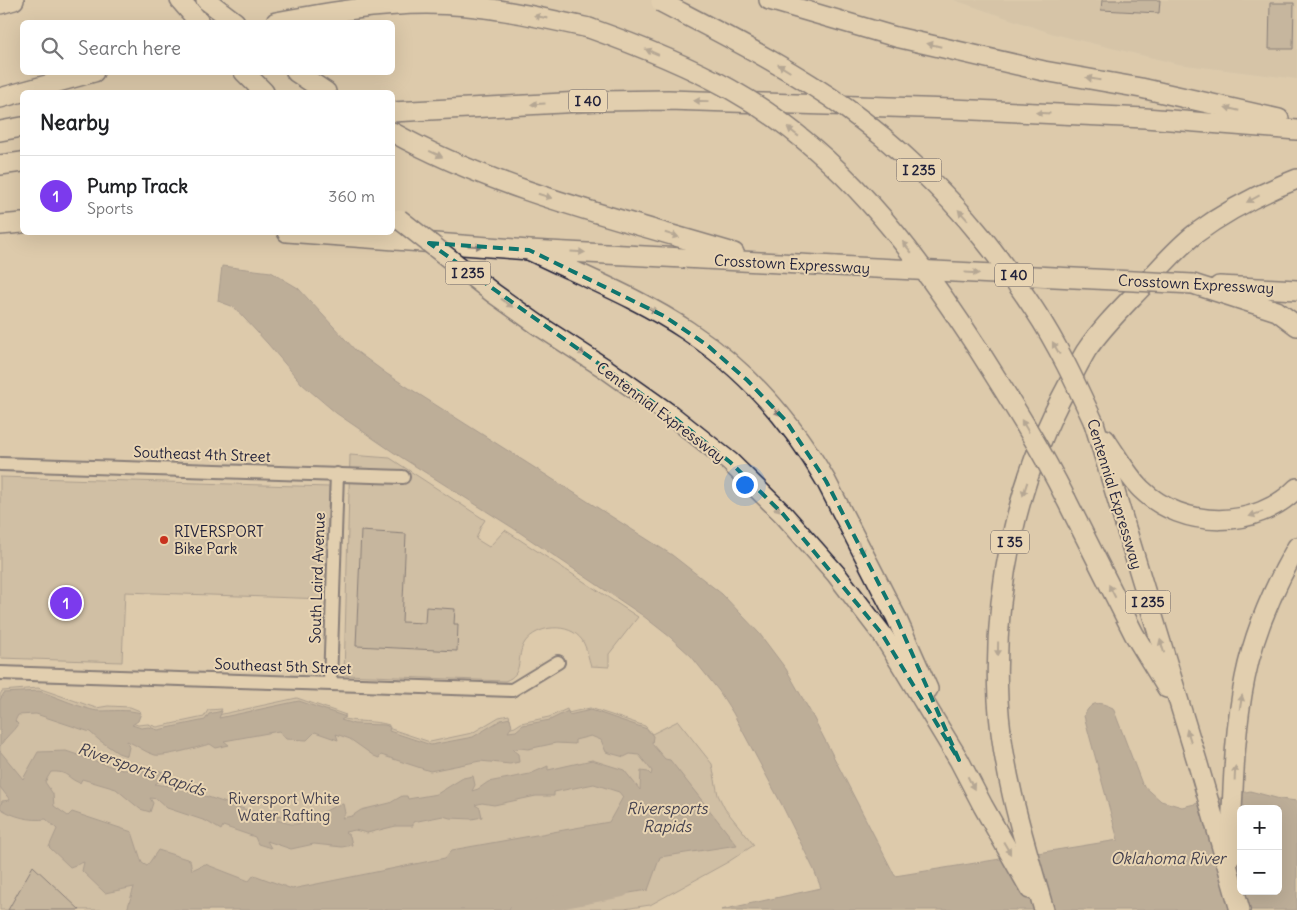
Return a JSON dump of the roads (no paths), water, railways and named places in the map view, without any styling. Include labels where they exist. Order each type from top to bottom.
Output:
[{"type":"highway","points":[[0,4],[14,0]]},
{"type":"highway","points":[[180,0],[197,20]]},
{"type":"highway","points":[[206,0],[232,20]]},
{"type":"highway","points":[[769,0],[896,37],[1044,71],[1141,88],[1297,124]]},
{"type":"highway","name":"Centennial Expressway","points":[[656,1],[771,60],[848,109],[920,172],[960,211],[982,237],[1034,310],[1070,372],[1094,423],[1197,761],[1240,910]]},
{"type":"highway","points":[[287,20],[334,11],[379,6],[427,4],[469,6],[510,11],[589,28],[678,62],[732,90],[788,128],[839,171],[880,213],[938,287],[999,381],[1051,469],[1134,634],[1181,710]]},
{"type":"highway","points":[[29,90],[83,75]]},
{"type":"highway","points":[[247,75],[262,90]]},
{"type":"highway","points":[[300,75],[323,90]]},
{"type":"highway","points":[[0,98],[20,92]]},
{"type":"highway","name":"I 40","points":[[395,112],[590,101],[668,100],[952,109],[1144,118],[1297,130]]},
{"type":"highway","points":[[0,130],[20,127]]},
{"type":"highway","points":[[395,133],[452,161],[581,208],[761,262]]},
{"type":"highway","points":[[0,166],[20,162]]},
{"type":"highway","name":"I 35","points":[[1043,910],[1012,801],[998,702],[998,645],[1007,553],[1022,496],[1039,446],[1087,350],[1102,330],[1174,254],[1194,235],[1231,210],[1297,179]]},
{"type":"highway","name":"Centennial Expressway","points":[[395,215],[450,260],[538,325],[606,369],[671,415],[730,462],[783,514],[836,574],[882,634],[959,760],[983,806],[1043,910]]},
{"type":"highway","points":[[0,225],[20,223]]},
{"type":"highway","name":"Crosstown Expressway","points":[[327,235],[529,250],[1297,290]]},
{"type":"highway","points":[[529,250],[639,302],[688,331],[748,380],[786,421],[816,463],[896,617],[959,760]]},
{"type":"highway","points":[[1193,284],[1277,312],[1297,326]]},
{"type":"highway","points":[[1094,423],[1141,489],[1152,498],[1184,514],[1218,520],[1251,516],[1281,502],[1297,488]]},
{"type":"highway","points":[[1229,874],[1236,751],[1245,677],[1256,636],[1297,547]]},
{"type":"street","name":"Southeast 4th Street","points":[[0,464],[403,477]]},
{"type":"street","name":"South Laird Avenue","points":[[330,683],[337,474]]},
{"type":"street","name":"Southeast 5th Street","points":[[0,672],[512,690],[558,662]]},
{"type":"water","name":"Oklahoma River","points":[[222,266],[271,272],[298,288],[356,351],[387,374],[672,555],[722,594],[759,633],[786,669],[811,713],[895,876],[1118,840],[1084,716],[1092,705],[1103,704],[1113,708],[1142,784],[1161,801],[1182,807],[1250,791],[1280,799],[1297,801],[1297,910],[721,910],[821,888],[782,805],[733,713],[719,691],[691,656],[642,615],[513,528],[393,452],[336,413],[302,384],[234,307],[218,301]]},
{"type":"water","name":"Riversports Rapids","points":[[39,691],[94,710],[141,713],[138,721],[132,725],[158,730],[205,720],[209,714],[222,711],[219,718],[299,701],[346,717],[341,720],[354,724],[385,725],[390,727],[389,731],[431,745],[473,737],[501,720],[510,718],[512,726],[508,732],[516,731],[523,725],[550,720],[568,711],[569,715],[591,710],[647,729],[653,736],[652,744],[665,759],[670,760],[737,845],[660,857],[648,890],[623,894],[621,888],[510,907],[510,910],[127,910],[134,887],[105,893],[82,871],[84,862],[70,867],[49,847],[57,829],[46,819],[22,818],[0,808],[2,801],[10,800],[0,787],[0,751],[23,779],[38,752],[66,751],[122,770],[154,769],[163,772],[160,781],[155,784],[203,791],[202,795],[262,815],[268,811],[281,816],[275,819],[291,824],[305,822],[343,804],[345,813],[342,818],[352,816],[361,810],[390,803],[402,796],[407,796],[408,799],[437,794],[463,778],[473,776],[475,785],[472,791],[488,782],[530,774],[548,766],[548,770],[592,760],[624,770],[640,790],[641,771],[648,772],[651,775],[652,771],[639,755],[630,754],[624,757],[606,752],[601,740],[591,736],[575,740],[575,744],[556,743],[513,750],[518,754],[519,762],[510,764],[480,761],[430,771],[381,755],[379,758],[350,739],[336,734],[338,740],[315,732],[307,740],[286,739],[279,731],[224,741],[229,745],[216,748],[210,744],[160,755],[151,754],[127,741],[129,747],[127,756],[118,753],[90,732],[36,714],[18,715],[15,721],[18,724],[0,746],[0,700],[4,693]],"holes":[[[51,772],[57,772],[80,783],[82,779],[116,789],[140,809],[150,812],[153,803],[150,798],[157,799],[167,808],[206,821],[221,830],[223,826],[255,837],[258,844],[271,848],[267,841],[291,849],[314,844],[342,847],[352,845],[350,836],[345,832],[355,830],[367,833],[396,826],[413,826],[413,822],[443,816],[472,819],[482,817],[480,808],[475,805],[482,803],[494,805],[536,796],[554,796],[554,792],[594,784],[619,792],[623,797],[609,822],[452,850],[445,858],[292,889],[254,875],[249,881],[205,864],[192,870],[190,860],[158,850],[147,866],[142,863],[132,832],[72,812],[68,816],[54,806],[53,794],[45,782]]]},
{"type":"waterway","points":[[517,910],[622,890],[635,879]]},
{"type":"place","name":"RIVERSPORT Bike Park","points":[[164,540]]},
{"type":"place","name":"Pump Track","points":[[66,603]]},
{"type":"park label","name":"Riversport White Water Rafting","points":[[284,806]]}]
